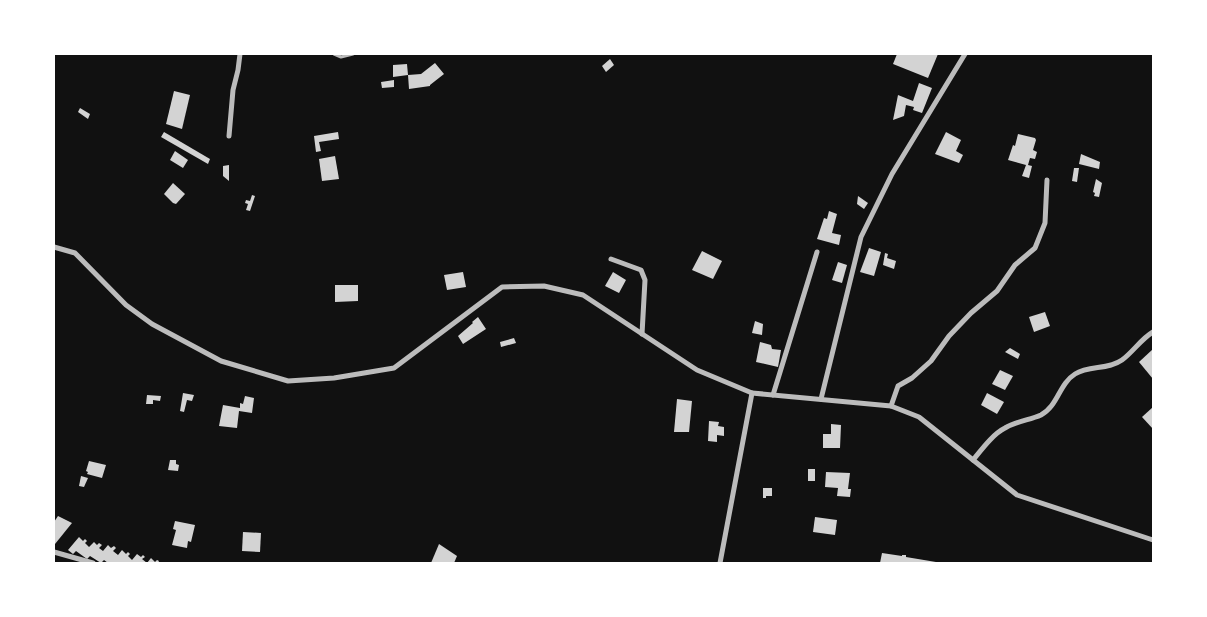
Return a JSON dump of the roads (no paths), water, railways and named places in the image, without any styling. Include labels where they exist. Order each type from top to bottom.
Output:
[{"type":"street","points":[[229,136],[232,97],[240,54]]},
{"type":"street","points":[[821,399],[861,236],[892,174],[965,54]]},
{"type":"street","points":[[891,406],[898,386],[912,378],[931,361],[949,336],[971,313],[997,291],[1015,265],[1035,248],[1045,223],[1047,180]]},
{"type":"street","points":[[54,247],[75,253],[126,306],[152,324],[221,361],[288,381],[334,378],[394,368],[502,287],[544,286],[583,295],[697,370],[752,393],[891,406],[919,417],[1017,494],[1153,540]]},
{"type":"street","points":[[773,395],[817,252]]},
{"type":"street","points":[[611,259],[641,270],[644,280],[642,334]]},
{"type":"street","points":[[973,460],[1004,428],[1041,414],[1052,406],[1067,381],[1075,373],[1094,367],[1110,366],[1122,360],[1134,347],[1153,332]]},
{"type":"street","points":[[720,563],[752,393]]},
{"type":"street","points":[[54,552],[93,563]]},
{"type":"lane","points":[[334,54],[341,57],[353,54]]}]
